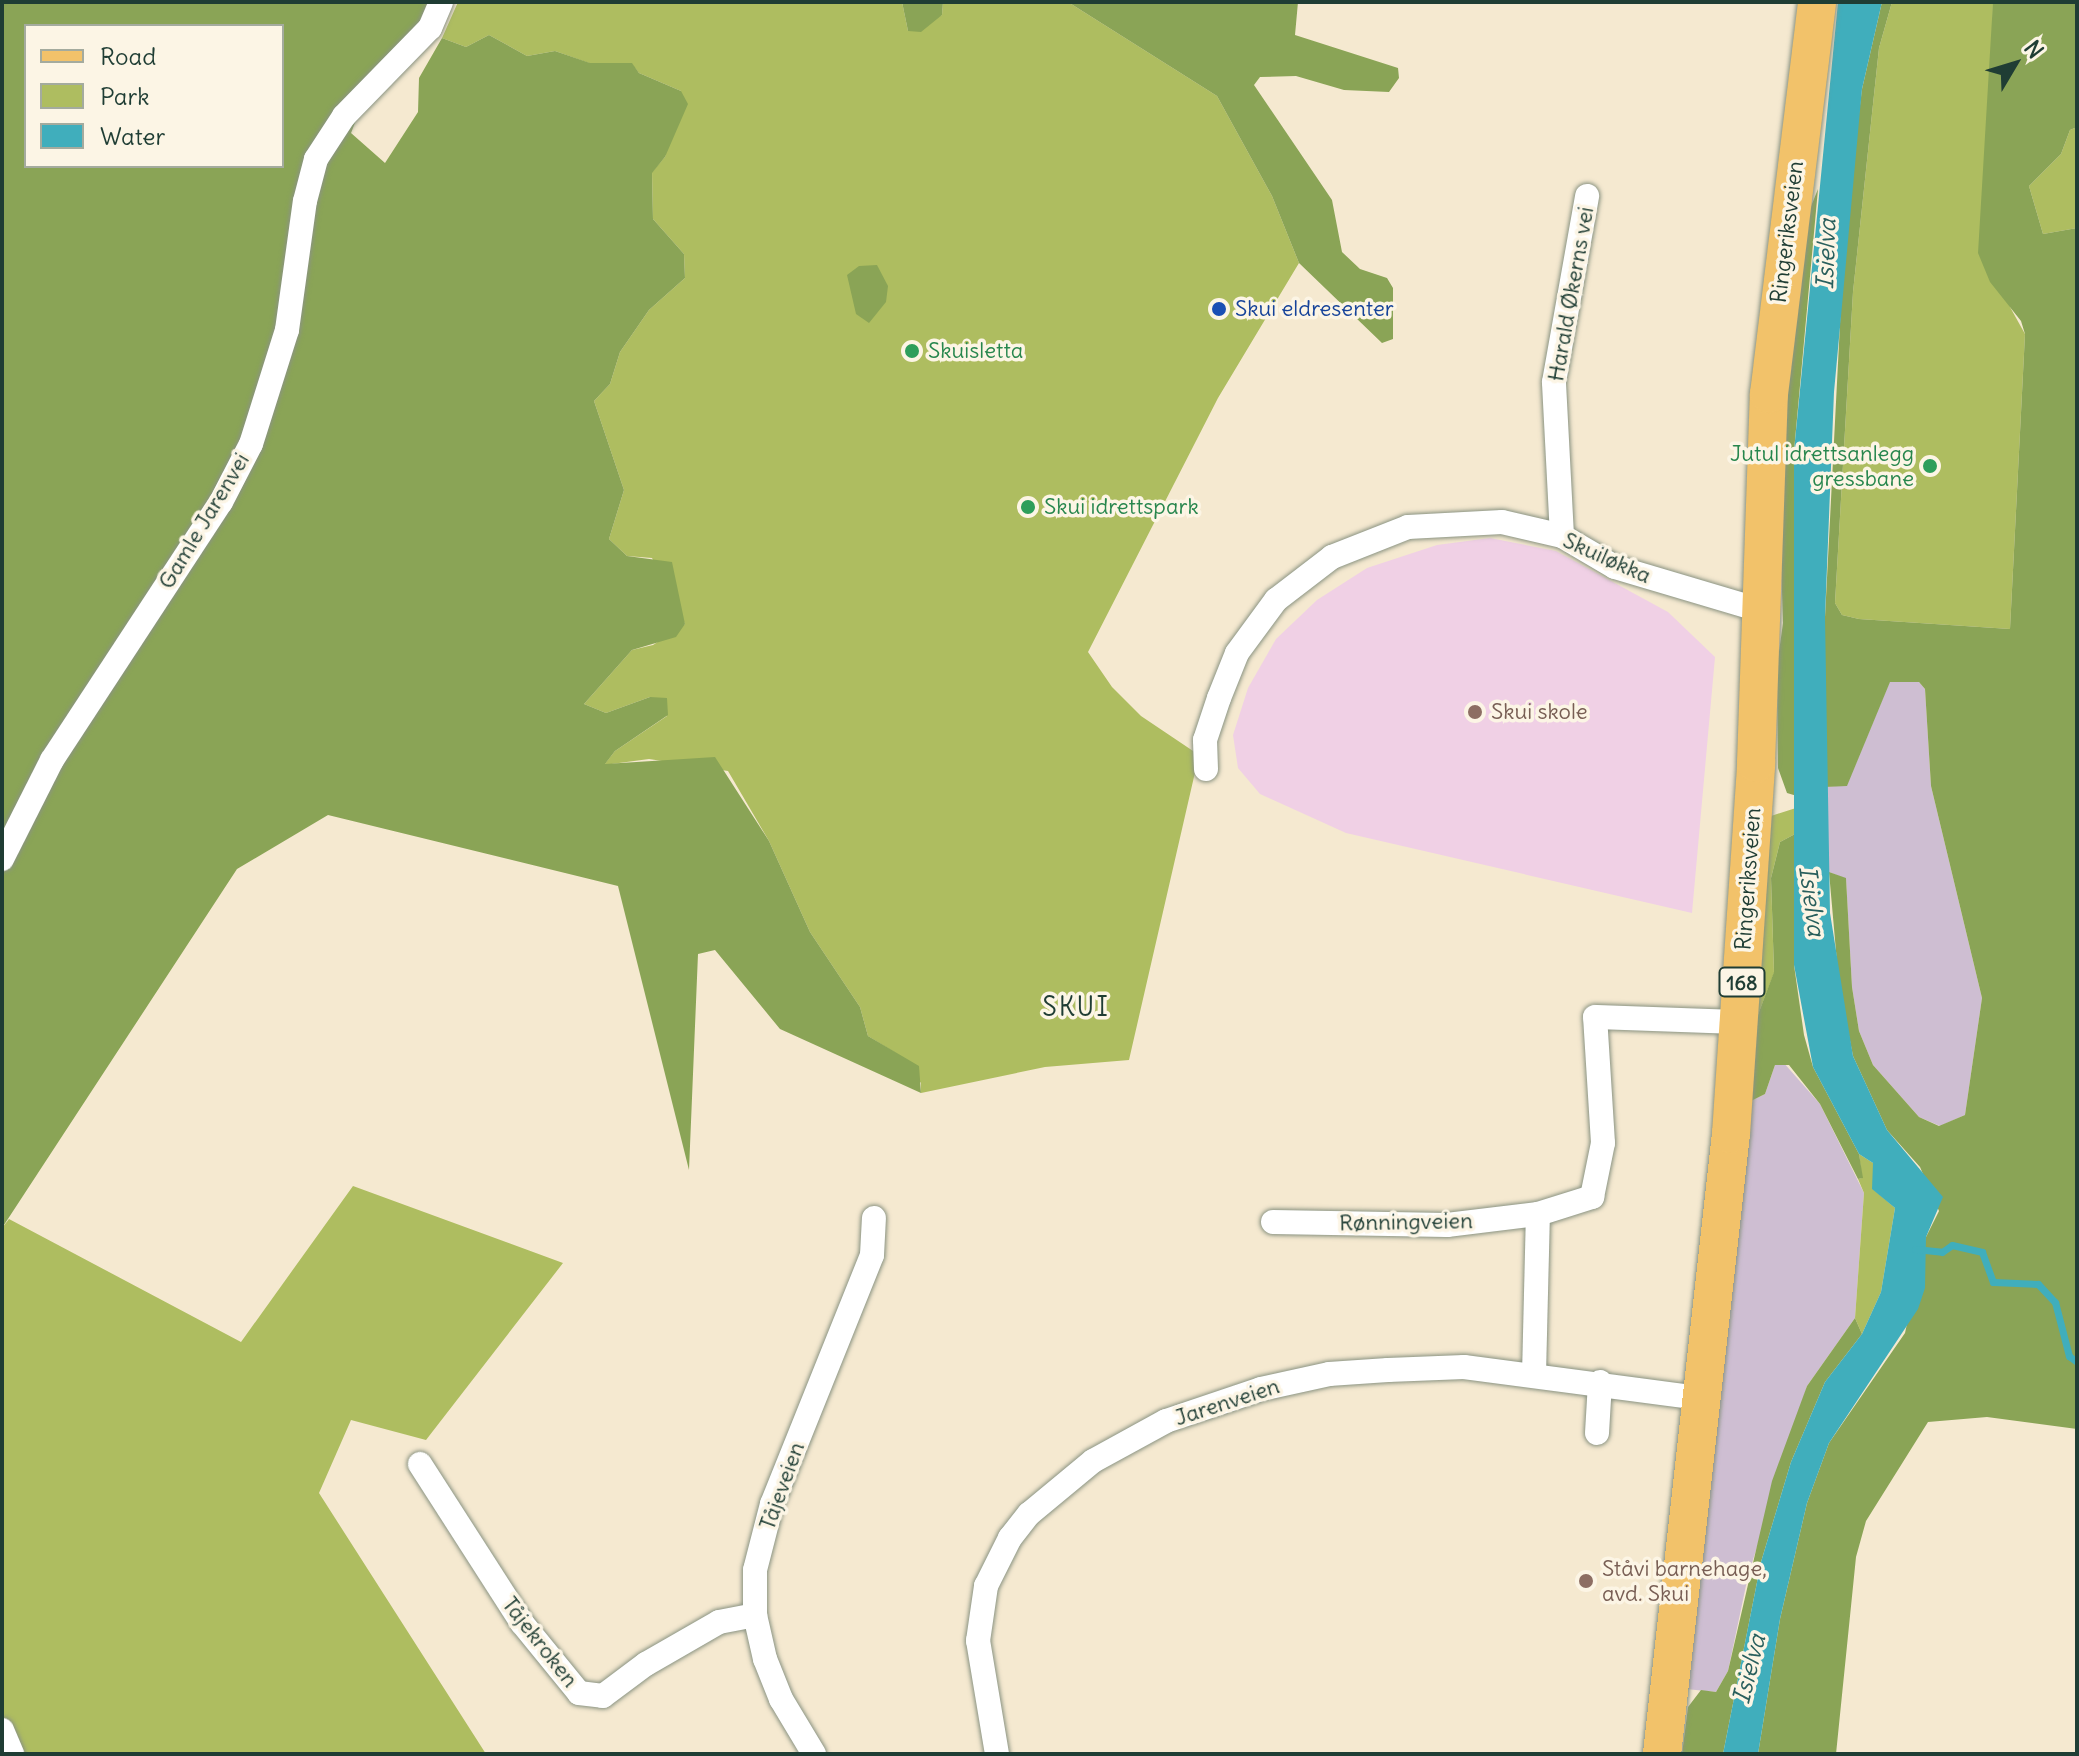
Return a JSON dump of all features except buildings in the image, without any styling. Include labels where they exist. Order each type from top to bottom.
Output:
[{"type":"main road","name":"Ringeriksveien","points":[[1662,1754],[1706,1399],[1739,1022],[1773,344],[1817,2]]},
{"type":"street","name":"Gamle Jarenvei","points":[[2,859],[52,760],[221,502],[251,444],[287,330],[305,201],[316,159],[344,116],[430,28],[441,2]]},
{"type":"street","name":"Harald Økerns vei","points":[[1562,536],[1554,382],[1587,196]]},
{"type":"street","name":"Skuiløkka","points":[[1206,769],[1205,740],[1237,653],[1276,600],[1332,557],[1408,527],[1468,520],[1562,536],[1615,567],[1760,610]]},
{"type":"street","name":"Rønningveien","points":[[1273,1222],[1447,1225],[1538,1214],[1592,1197],[1603,1143],[1595,1017],[1739,1022]]},
{"type":"street","points":[[1534,1375],[1538,1214]]},
{"type":"street","name":"Tåjeveien","points":[[814,1754],[781,1699],[755,1615],[755,1570],[772,1504],[872,1255],[874,1218]]},
{"type":"street","name":"Jarenveien","points":[[997,1754],[978,1641],[986,1586],[1029,1514],[1093,1461],[1219,1400],[1329,1374],[1464,1367],[1600,1382],[1706,1399]]},
{"type":"street","points":[[1597,1433],[1600,1382]]},
{"type":"street","name":"Tåjekroken","points":[[420,1464],[522,1623],[579,1693],[603,1696],[646,1664],[719,1622],[755,1615]]},
{"type":"street","points":[[2,1730],[12,1754]]},
{"type":"shaded area","name":"Skui skole","points":[[1490,538],[1556,551],[1668,612],[1715,657],[1692,913],[1346,833],[1260,794],[1238,768],[1233,735],[1248,688],[1276,639],[1317,600],[1367,568],[1437,545]]},
{"type":"shaded area","points":[[1890,681],[1919,682],[1925,689],[1931,786],[1982,998],[1965,1115],[1940,1126],[1919,1117],[1873,1065],[1859,1031],[1852,987],[1846,879],[1829,872],[1825,787],[1847,785]]},
{"type":"shaded area","points":[[1783,1062],[1820,1104],[1864,1193],[1855,1318],[1807,1386],[1748,1576],[1728,1671],[1716,1692],[1686,1689],[1747,1103],[1765,1094],[1775,1065]]},
{"type":"green space","points":[[2,2],[428,2],[416,29],[376,68],[351,133],[385,163],[418,112],[419,78],[442,38],[466,47],[489,35],[527,56],[555,51],[590,63],[632,63],[639,73],[681,91],[688,104],[665,157],[652,173],[653,219],[684,254],[685,278],[649,310],[620,352],[610,384],[594,401],[624,490],[609,539],[627,556],[672,562],[685,624],[676,637],[632,650],[584,704],[606,713],[650,697],[667,698],[668,715],[615,751],[605,764],[715,757],[769,841],[810,932],[860,1007],[868,1036],[919,1066],[921,1093],[780,1029],[715,950],[698,954],[689,1170],[618,886],[328,815],[237,869],[2,1228]]},
{"type":"green space","points":[[458,2],[902,2],[908,31],[942,15],[943,2],[1068,2],[1217,96],[1272,196],[1299,263],[1218,398],[1088,652],[1112,687],[1141,716],[1199,755],[1129,1060],[1045,1067],[921,1093],[921,1083],[899,1055],[868,1036],[860,1007],[810,932],[769,841],[728,771],[649,759],[604,765],[615,751],[667,716],[650,697],[606,713],[584,704],[632,650],[653,645],[685,624],[652,558],[627,556],[609,539],[624,490],[594,401],[610,384],[620,352],[649,310],[685,278],[684,254],[653,219],[652,172],[665,157],[681,91],[639,73],[631,63],[589,63],[555,51],[527,56],[489,35],[466,47],[442,38]]},
{"type":"green space","points":[[902,2],[943,2],[942,15],[921,32],[908,31]]},
{"type":"green space","points":[[1068,2],[1298,2],[1295,35],[1398,68],[1399,78],[1389,92],[1344,90],[1296,76],[1260,77],[1254,85],[1332,200],[1342,252],[1360,269],[1387,278],[1393,288],[1393,339],[1382,343],[1299,263],[1272,196],[1217,96]]},
{"type":"green space","points":[[1882,2],[1892,2],[1879,48],[1853,292],[1835,603],[1842,615],[1859,619],[2010,629],[2025,334],[2021,321],[1990,282],[1978,253],[1993,2],[2077,2],[2077,127],[2070,130],[2061,154],[2029,186],[2043,234],[2077,228],[2077,1429],[1987,1417],[1928,1422],[1866,1521],[1856,1557],[1836,1754],[1758,1754],[1780,1619],[1807,1503],[1829,1443],[1905,1333],[1926,1237],[1939,1211],[1920,1167],[1887,1130],[1853,1056],[1839,985],[1829,872],[1846,878],[1852,987],[1859,1031],[1873,1065],[1919,1117],[1939,1126],[1965,1115],[1982,998],[1931,786],[1925,689],[1919,682],[1890,682],[1847,786],[1825,787],[1825,617],[1845,226],[1862,89]]},
{"type":"green space","points":[[1892,2],[1993,2],[1992,95],[2010,307],[2025,334],[2010,629],[1859,619],[1842,615],[1835,603],[1853,292],[1879,48]]},
{"type":"green space","points":[[2077,127],[2077,228],[2043,234],[2029,186],[2061,154],[2070,130]]},
{"type":"green space","points":[[1818,189],[1794,451],[1797,796],[1787,793],[1778,768],[1777,666],[1783,623],[1778,464],[1805,221]]},
{"type":"green space","points":[[877,265],[888,286],[886,302],[869,323],[856,314],[847,275],[859,266]]},
{"type":"green space","points":[[1796,808],[1795,834],[1780,842],[1771,878],[1774,973],[1756,1020],[1771,816]]},
{"type":"green space","points":[[1795,834],[1794,965],[1804,1035],[1813,1067],[1859,1154],[1863,1178],[1858,1179],[1820,1104],[1789,1065],[1775,1065],[1765,1094],[1747,1103],[1756,1020],[1774,972],[1771,878],[1780,842]]},
{"type":"green space","points":[[1859,1154],[1873,1163],[1873,1189],[1895,1208],[1881,1292],[1862,1334],[1855,1318],[1864,1193],[1858,1179],[1862,1178]]},
{"type":"green space","points":[[353,1186],[563,1263],[426,1440],[351,1420],[319,1493],[486,1754],[2,1754],[2,1228],[9,1219],[241,1342]]},
{"type":"green space","points":[[1855,1318],[1862,1334],[1825,1382],[1791,1462],[1761,1562],[1723,1754],[1682,1754],[1688,1707],[1701,1690],[1716,1692],[1728,1671],[1772,1481],[1807,1386]]},
{"type":"water","name":"Isielva","points":[[1838,2],[1882,2],[1862,89],[1834,392],[1825,617],[1830,913],[1853,1056],[1887,1130],[1943,1197],[1926,1237],[1925,1288],[1918,1309],[1829,1443],[1807,1503],[1780,1619],[1758,1754],[1723,1754],[1761,1562],[1791,1462],[1825,1382],[1862,1334],[1881,1292],[1895,1208],[1872,1189],[1873,1163],[1859,1154],[1813,1067],[1794,965],[1794,451]]},
{"type":"waterway","points":[[1915,1249],[1942,1252],[1952,1245],[1982,1252],[1993,1282],[2038,1284],[2055,1302],[2069,1356],[2077,1362]]},
{"type":"place","name":"Skui eldresenter","points":[[1219,309]]},
{"type":"place","name":"Skuisletta","points":[[912,351]]},
{"type":"place","name":"Jutul idrettsanlegg gressbane","points":[[1930,466]]},
{"type":"place","name":"Skui idrettspark","points":[[1028,507]]},
{"type":"place","name":"Skui skole","points":[[1475,712]]},
{"type":"place","name":"Ståvi barnehage, avd. Skui","points":[[1586,1581]]},
{"type":"district","name":"SKUI","points":[[1076,1007]]}]
